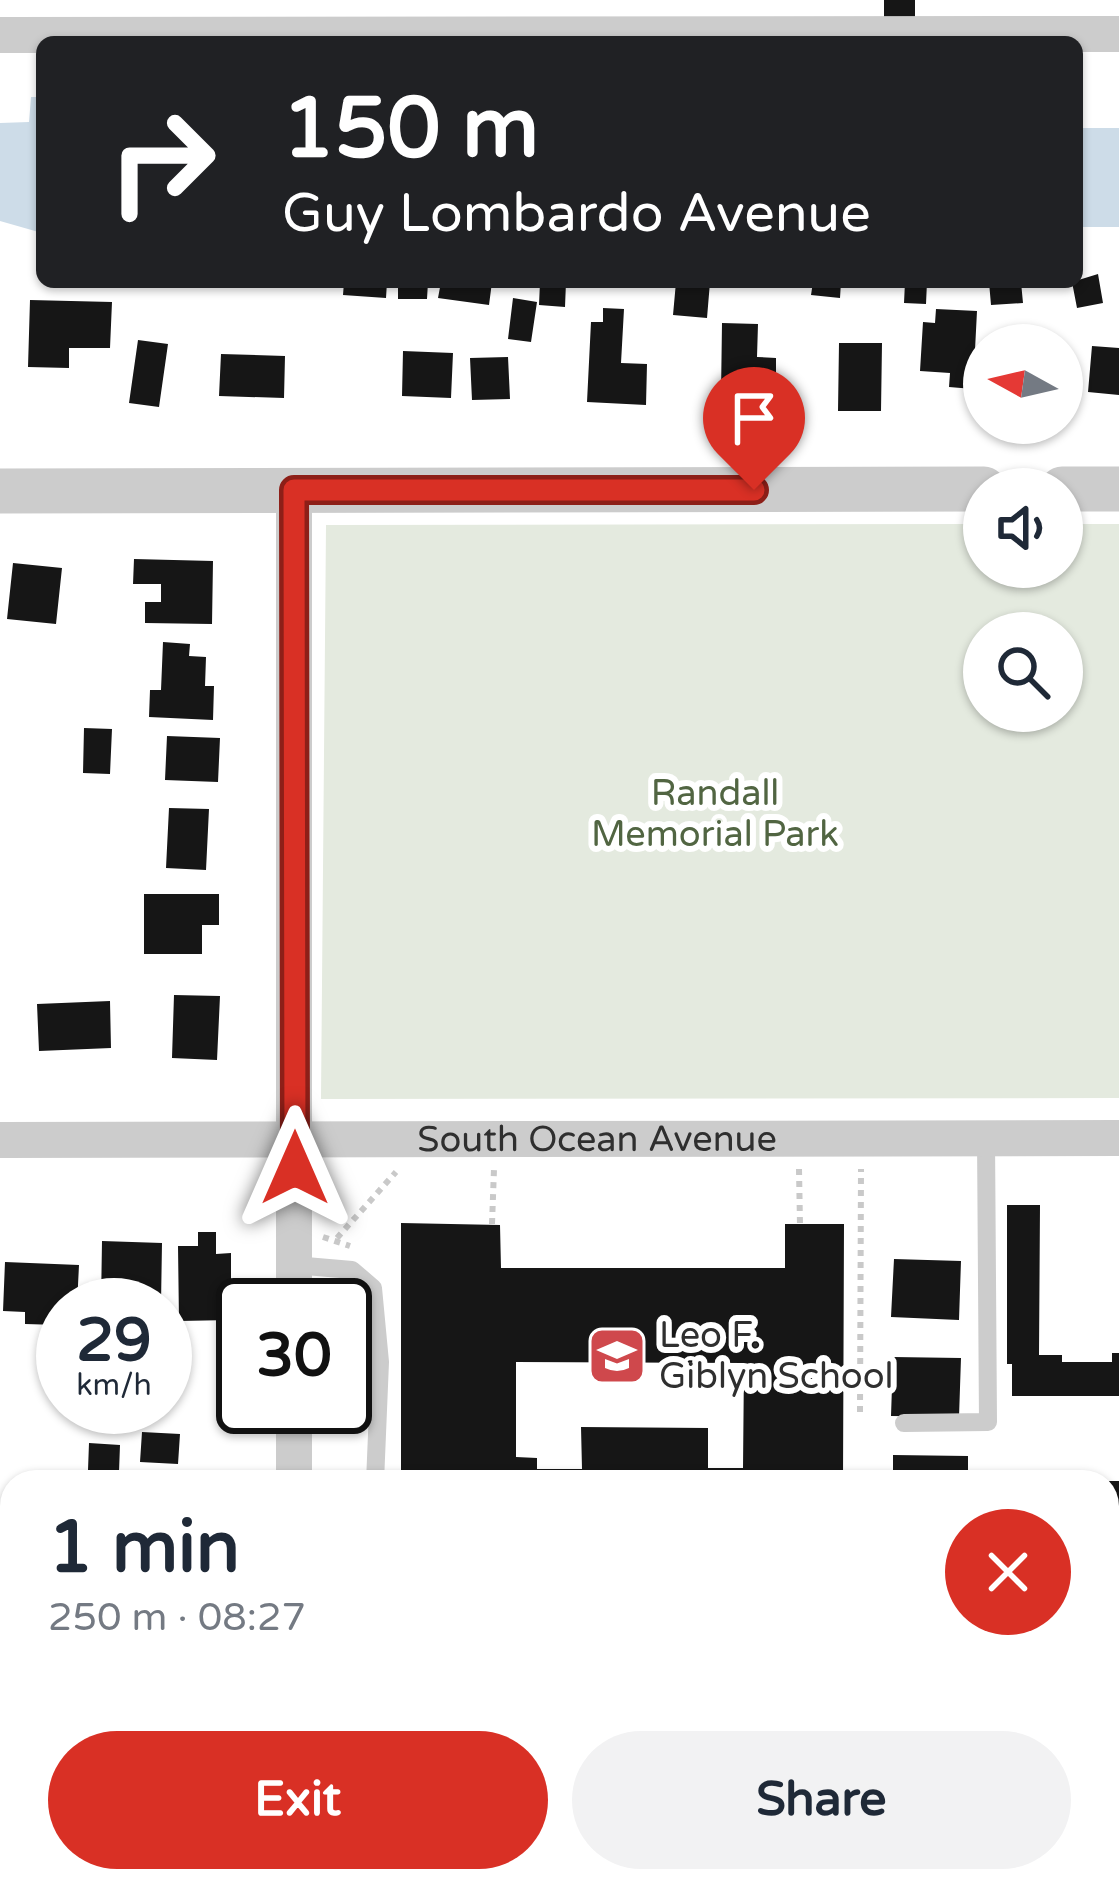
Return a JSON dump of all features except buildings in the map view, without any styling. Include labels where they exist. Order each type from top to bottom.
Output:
[{"type":"street","points":[[0,35],[1119,34]]},
{"type":"street","points":[[0,491],[963,489]]},
{"type":"street","points":[[1083,489],[1119,489]]},
{"type":"street","points":[[294,490],[295,1278]]},
{"type":"street","name":"South Ocean Avenue","points":[[0,1140],[1119,1138]]},
{"type":"street","points":[[294,1434],[294,1470]]},
{"type":"lane","points":[[904,1424],[988,1422],[986,1138]]},
{"type":"lane","points":[[295,1265],[352,1270],[373,1288],[380,1363],[376,1470]]},
{"type":"path","points":[[336,1240],[398,1169]]},
{"type":"path","points":[[492,1224],[494,1169]]},
{"type":"path","points":[[799,1169],[800,1225]]},
{"type":"path","points":[[860,1412],[861,1169]]},
{"type":"green space","name":"Randall Memorial Park","points":[[963,524],[963,588],[1083,588],[1083,524],[1119,524],[1119,1098],[321,1099],[326,525]]},
{"type":"water","points":[[31,97],[36,97],[36,231],[0,221],[0,123],[29,122]]},
{"type":"water","points":[[1083,128],[1119,128],[1119,227],[1083,227]]},
{"type":"place","name":"Leo F. Giblyn School","points":[[617,1356]]},
{"type":"route","points":[[295,1168],[294,490],[754,490]]}]
